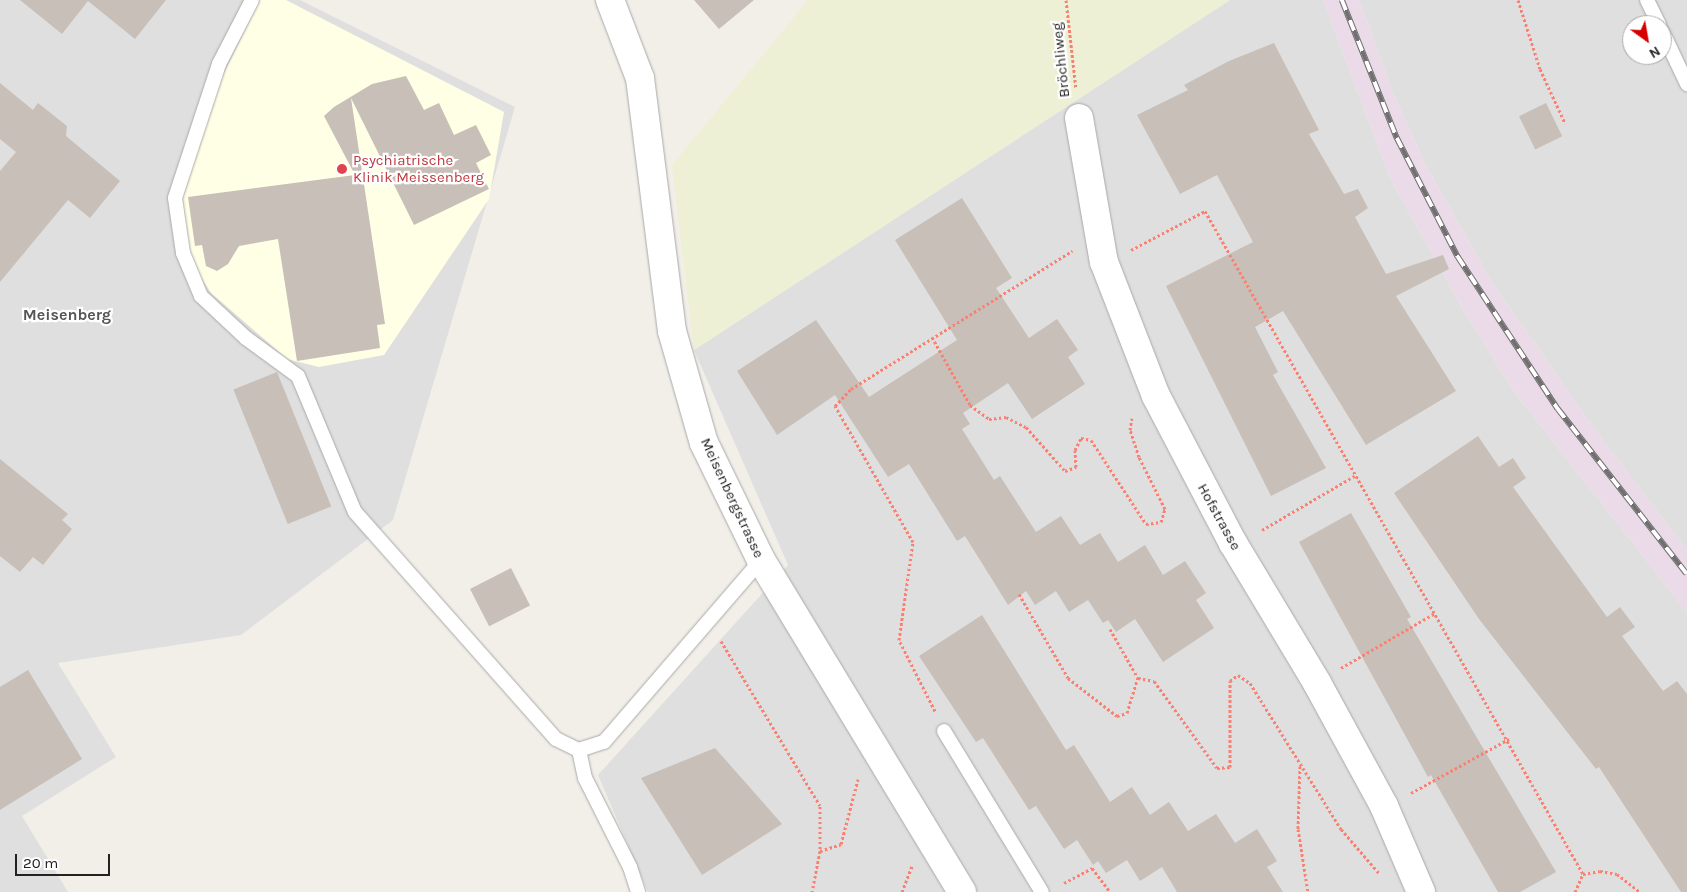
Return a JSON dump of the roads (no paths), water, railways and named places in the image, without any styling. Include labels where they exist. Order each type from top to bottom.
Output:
[{"type":"street","name":"Meisenbergstrasse","points":[[610,0],[640,78],[672,331],[704,444],[761,560],[962,892]]},
{"type":"street","name":"Hofstrasse","points":[[1079,118],[1098,235],[1123,314],[1156,396],[1234,543],[1317,683],[1384,806],[1419,887]]},
{"type":"lane","points":[[252,0],[219,64],[175,198],[183,253],[201,296],[246,338],[298,376],[355,512],[556,739],[579,750],[604,742],[761,560]]},
{"type":"lane","points":[[1647,0],[1654,15]]},
{"type":"lane","points":[[1672,52],[1687,84]]},
{"type":"lane","points":[[944,730],[1042,892]]},
{"type":"lane","points":[[579,750],[585,778],[630,867],[638,892]]},
{"type":"railway","points":[[1342,0],[1397,138],[1458,257],[1558,409],[1687,574]]},
{"type":"place","name":"Psychiatrische Klinik Meissenberg","points":[[342,169]]},
{"type":"district","name":"Meisenberg","points":[[67,315]]}]
